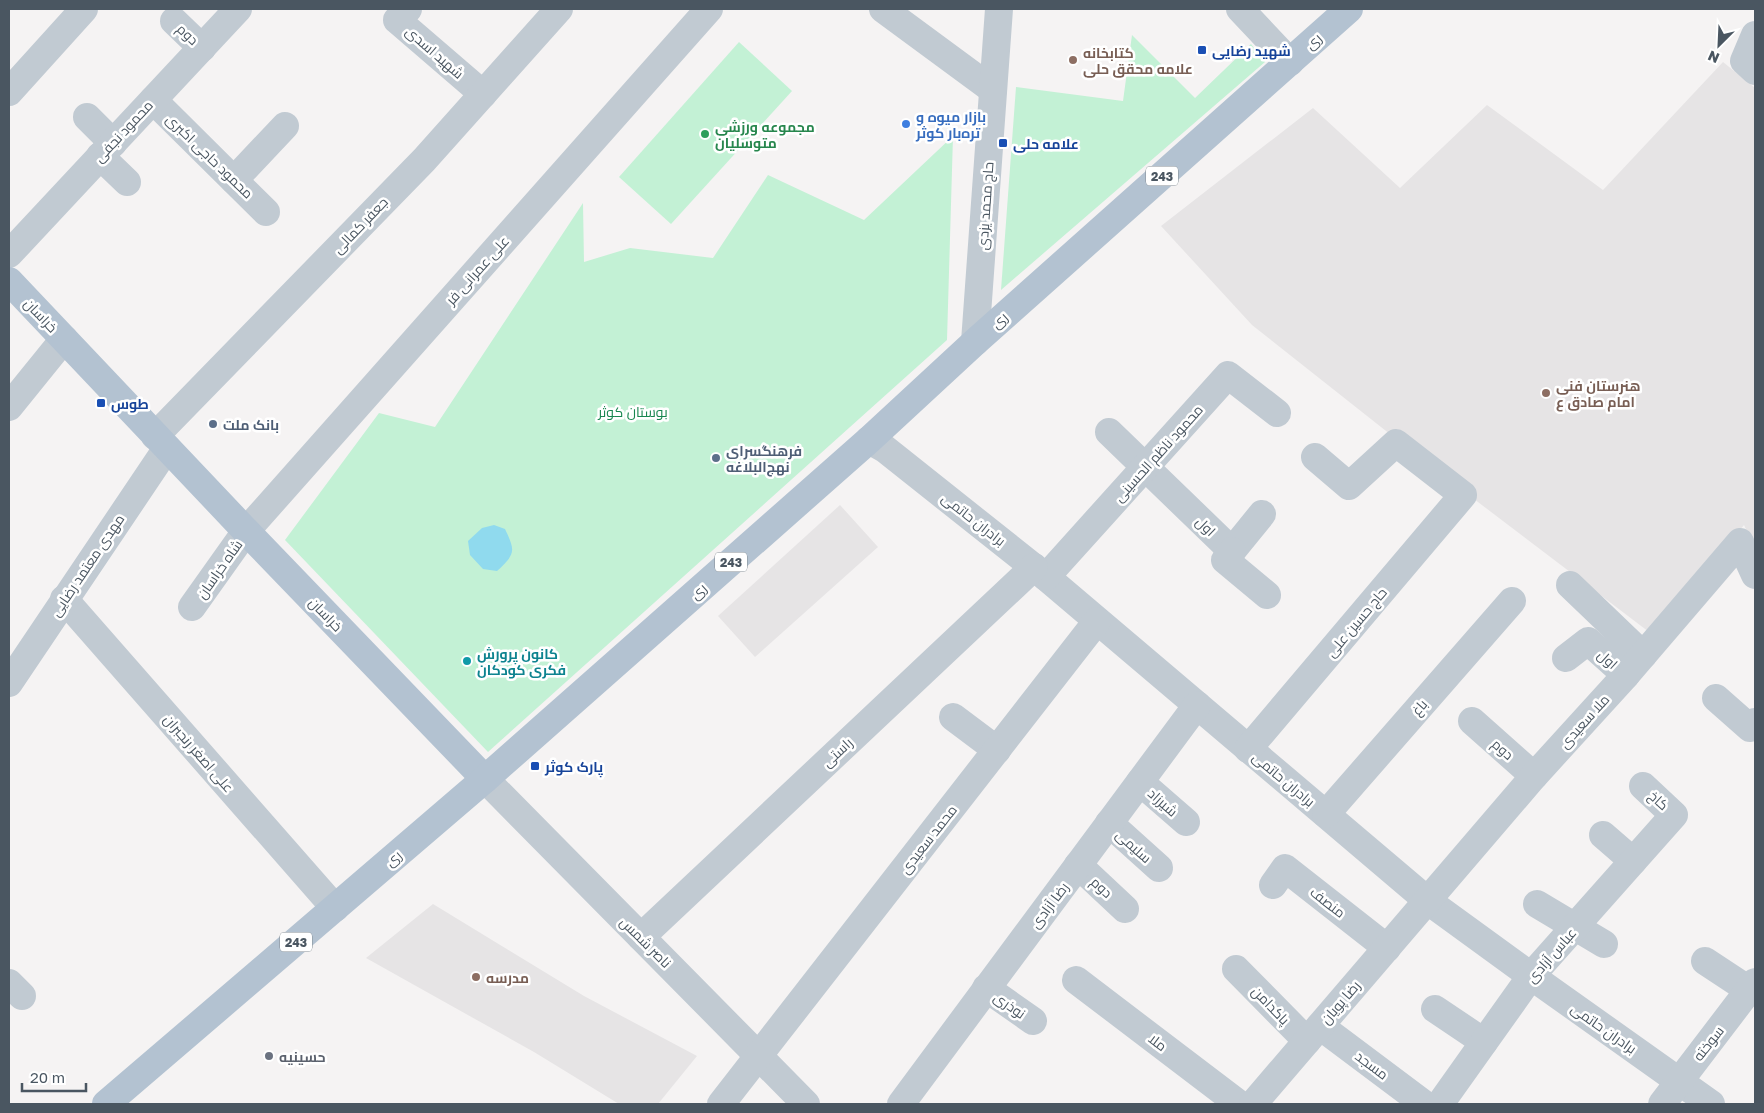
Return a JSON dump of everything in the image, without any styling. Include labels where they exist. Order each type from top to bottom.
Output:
[{"type":"main road","name":"ری","points":[[106,1104],[485,779],[869,440],[975,342],[1349,9]]},
{"type":"main road","name":"خراسان","points":[[9,281],[485,779]]},
{"type":"main road","points":[[129,1104],[141,1074]]},
{"type":"street","points":[[9,92],[84,9]]},
{"type":"street","name":"محمود نجفی","points":[[9,254],[238,9]]},
{"type":"street","name":"شهید اسدی","points":[[408,9],[397,20],[483,94]]},
{"type":"street","name":"جعفر کمالی","points":[[161,442],[424,160],[559,9]]},
{"type":"street","name":"علی عمرانی فر","points":[[246,531],[709,9]]},
{"type":"street","points":[[884,9],[994,90]]},
{"type":"street","name":"حاج محمد یزدی","points":[[975,342],[1000,9]]},
{"type":"street","points":[[1240,9],[1290,62]]},
{"type":"street","name":"دوم","points":[[174,21],[202,48]]},
{"type":"street","points":[[1755,35],[1744,61],[1755,71]]},
{"type":"street","name":"محمود حاجی اکبری","points":[[152,100],[266,212]]},
{"type":"street","points":[[86,117],[127,182]]},
{"type":"street","points":[[234,180],[285,126]]},
{"type":"street","points":[[9,407],[64,339]]},
{"type":"street","name":"محمود ناظم الحسینی","points":[[1040,572],[1146,467],[1228,375],[1277,414]]},
{"type":"street","points":[[1108,432],[1146,467]]},
{"type":"street","name":"برادران حاتمی","points":[[869,440],[885,449],[1040,572],[1428,901],[1711,1104]]},
{"type":"street","name":"مهدی معتمد رضایی","points":[[13,667],[64,599],[161,442]]},
{"type":"street","name":"حاج حسین علی","points":[[1248,749],[1463,495],[1396,443],[1349,486],[1315,457]]},
{"type":"street","name":"اول","points":[[1146,467],[1232,552]]},
{"type":"street","points":[[1262,514],[1225,560],[1267,595]]},
{"type":"street","name":"شاه خراسان","points":[[192,607],[246,531]]},
{"type":"street","name":"ملا سعیدی","points":[[1428,901],[1534,776],[1626,675],[1740,542],[1755,575]]},
{"type":"street","name":"راستی","points":[[641,937],[1040,572]]},
{"type":"street","points":[[1570,585],[1643,655]]},
{"type":"street","name":"علی اصغر رنجبران","points":[[64,599],[335,908]]},
{"type":"street","name":"باغ","points":[[1326,814],[1512,600]]},
{"type":"street","name":"محمد سعیدی","points":[[721,1104],[1097,621]]},
{"type":"street","name":"اول","points":[[1566,658],[1588,641],[1626,675]]},
{"type":"street","points":[[1716,698],[1752,725]]},
{"type":"street","name":"رضا آزادی","points":[[906,1102],[986,988],[1197,705]]},
{"type":"street","points":[[953,717],[997,750]]},
{"type":"street","name":"دوم","points":[[1472,722],[1534,776]]},
{"type":"street","name":"ناصر شمس","points":[[485,779],[806,1104]]},
{"type":"street","name":"شیرزاد","points":[[1140,782],[1186,822]]},
{"type":"street","name":"کاخ","points":[[1643,786],[1674,814]]},
{"type":"street","name":"عباس آزادی","points":[[1440,1104],[1531,976],[1674,814]]},
{"type":"street","name":"سلیمی","points":[[1109,823],[1159,868]]},
{"type":"street","points":[[1603,835],[1633,861]]},
{"type":"street","name":"دوم","points":[[1078,865],[1125,909]]},
{"type":"street","name":"منصف","points":[[1273,885],[1285,868],[1387,948]]},
{"type":"street","name":"رضا پویان","points":[[1253,1104],[1428,901]]},
{"type":"street","points":[[1537,904],[1604,944]]},
{"type":"street","points":[[1705,961],[1752,986]]},
{"type":"street","name":"پاکدامن","points":[[1236,968],[1313,1034]]},
{"type":"street","name":"ملا","points":[[1076,980],[1239,1104]]},
{"type":"street","name":"سوخته","points":[[1662,1104],[1752,986]]},
{"type":"street","name":"نوذری","points":[[986,988],[1033,1021]]},
{"type":"street","points":[[1435,1009],[1484,1042]]},
{"type":"street","name":"مسجد","points":[[1313,1034],[1424,1104]]},
{"type":"shaded area","name":"هنرستان فنی امام صادق ع","points":[[1723,62],[1755,88],[1755,549],[1744,525],[1653,635],[1424,461],[1252,325],[1161,226],[1313,108],[1400,188],[1487,105],[1603,190]]},
{"type":"shaded area","points":[[840,505],[878,547],[755,657],[718,616]]},
{"type":"shaded area","points":[[433,904],[584,996],[697,1056],[658,1104],[619,1104],[534,1052],[366,958]]},
{"type":"green space","points":[[1132,35],[1195,98],[1251,44],[1265,62],[1001,290],[1016,87],[1123,101]]},
{"type":"green space","name":"مجموعه ورزشی متوسلیان","points":[[739,42],[792,91],[671,224],[619,177]]},
{"type":"green space","name":"بوستان کوثر","points":[[953,136],[947,340],[488,752],[285,540],[379,413],[435,427],[583,203],[584,262],[630,248],[713,258],[768,175],[864,220]]},
{"type":"water","points":[[494,525],[505,529],[512,548],[510,556],[497,571],[483,569],[470,555],[468,541],[482,528]]},
{"type":"place","name":"شهید رضایی","points":[[1202,50]]},
{"type":"place","name":"کتابخانه علامه محقق حلی","points":[[1073,60]]},
{"type":"place","name":"بازار میوه و تره‌بار کوثر","points":[[906,124]]},
{"type":"place","name":"مجموعه ورزشی متوسلیان","points":[[705,134]]},
{"type":"place","name":"علامه حلی","points":[[1003,143]]},
{"type":"place","name":"هنرستان فنی امام صادق ع","points":[[1546,393]]},
{"type":"place","name":"طوس","points":[[101,403]]},
{"type":"place","name":"بانک ملت","points":[[213,424]]},
{"type":"place","name":"فرهنگسرای نهج‌البلاغه","points":[[716,458]]},
{"type":"place","name":"کانون پرورش فکری کودکان","points":[[467,661]]},
{"type":"place","name":"پارک کوثر","points":[[535,766]]},
{"type":"place","name":"مدرسه","points":[[476,977]]},
{"type":"place","name":"حسینیه","points":[[269,1056]]}]
